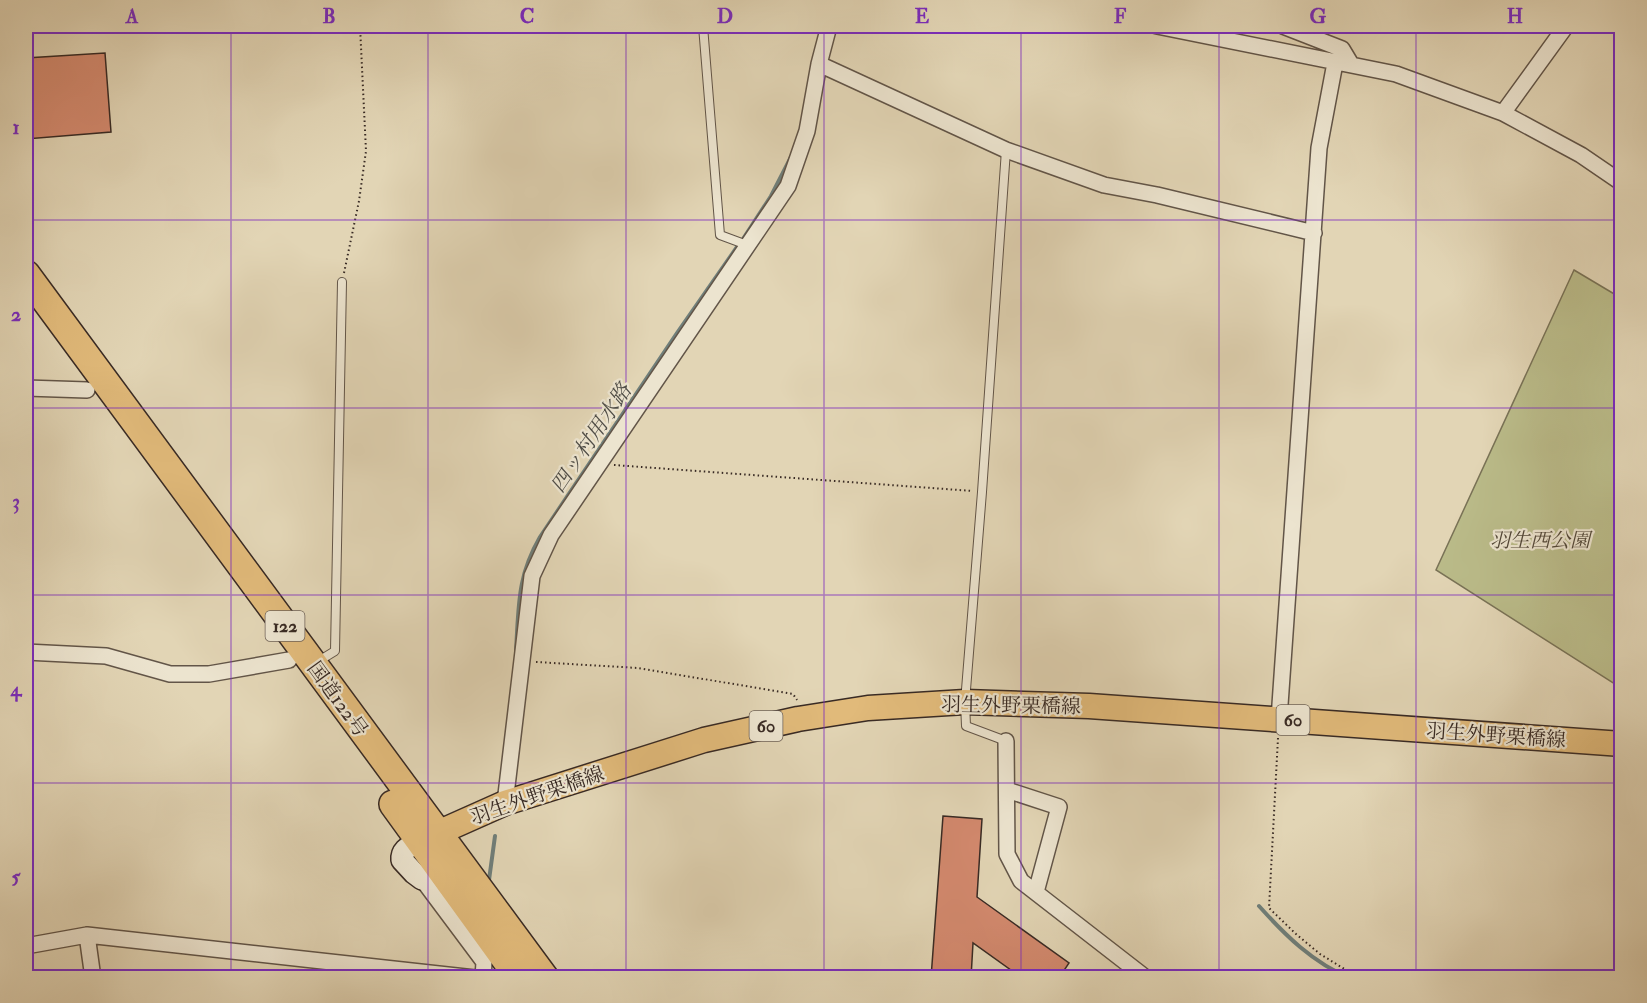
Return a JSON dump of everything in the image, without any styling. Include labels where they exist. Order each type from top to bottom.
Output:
[{"type":"highway","name":"国道122号","points":[[26,274],[428,837],[519,978]]},
{"type":"highway","name":"国道122号","points":[[26,304],[87,390],[301,662]]},
{"type":"highway","name":"国道122号","points":[[428,837],[545,978]]},
{"type":"main road","name":"羽生外野栗橋線","points":[[428,837],[505,803],[704,740],[809,717],[868,708],[965,702],[1089,706],[1622,744]]},
{"type":"street","points":[[505,803],[532,576],[551,535],[788,186],[807,131],[819,64],[829,26]]},
{"type":"street","points":[[1158,26],[1396,74],[1503,113],[1581,155],[1622,183]]},
{"type":"street","points":[[1279,719],[1319,148],[1343,63],[1342,49],[1283,26]]},
{"type":"street","points":[[1503,113],[1566,26]]},
{"type":"street","points":[[819,64],[1006,150],[1104,185],[1157,195],[1314,233]]},
{"type":"street","points":[[26,388],[87,390]]},
{"type":"street","points":[[26,652],[106,656],[170,674],[209,674],[301,662]]},
{"type":"street","points":[[1006,741],[1007,854],[1021,880],[1146,978]]},
{"type":"street","points":[[1006,790],[1059,807],[1036,892]]},
{"type":"street","points":[[428,837],[406,849],[401,856],[402,860],[422,879],[484,962],[483,978]]},
{"type":"street","points":[[26,945],[87,936],[475,978]]},
{"type":"street","points":[[87,936],[93,978]]},
{"type":"lane","points":[[702,26],[720,235],[747,245]]},
{"type":"lane","points":[[1006,150],[965,702],[966,726],[1006,741]]},
{"type":"lane","points":[[301,662],[335,651],[342,282]]},
{"type":"path","points":[[342,282],[359,201],[366,151],[360,26]]},
{"type":"path","points":[[599,464],[982,492]]},
{"type":"path","points":[[521,662],[638,668],[793,694],[809,717]]},
{"type":"path","points":[[1279,719],[1269,908],[1320,954],[1359,978]]},
{"type":"green space","name":"羽生西公園","points":[[1574,270],[1621,298],[1621,688],[1436,570]]},
{"type":"building","points":[[105,53],[111,132],[26,139],[26,58]]},
{"type":"building","points":[[943,816],[982,819],[977,897],[1069,963],[1059,978],[1022,978],[973,943],[971,978],[931,978]]},
{"type":"waterway","name":"四ッ村用水路","points":[[743,239],[771,196],[791,157]]},
{"type":"waterway","name":"四ッ村用水路","points":[[516,650],[520,592],[532,551],[737,247]]},
{"type":"waterway","name":"四ッ村用水路","points":[[489,880],[495,836]]},
{"type":"waterway","points":[[1259,906],[1300,947],[1324,964],[1350,978]]}]
